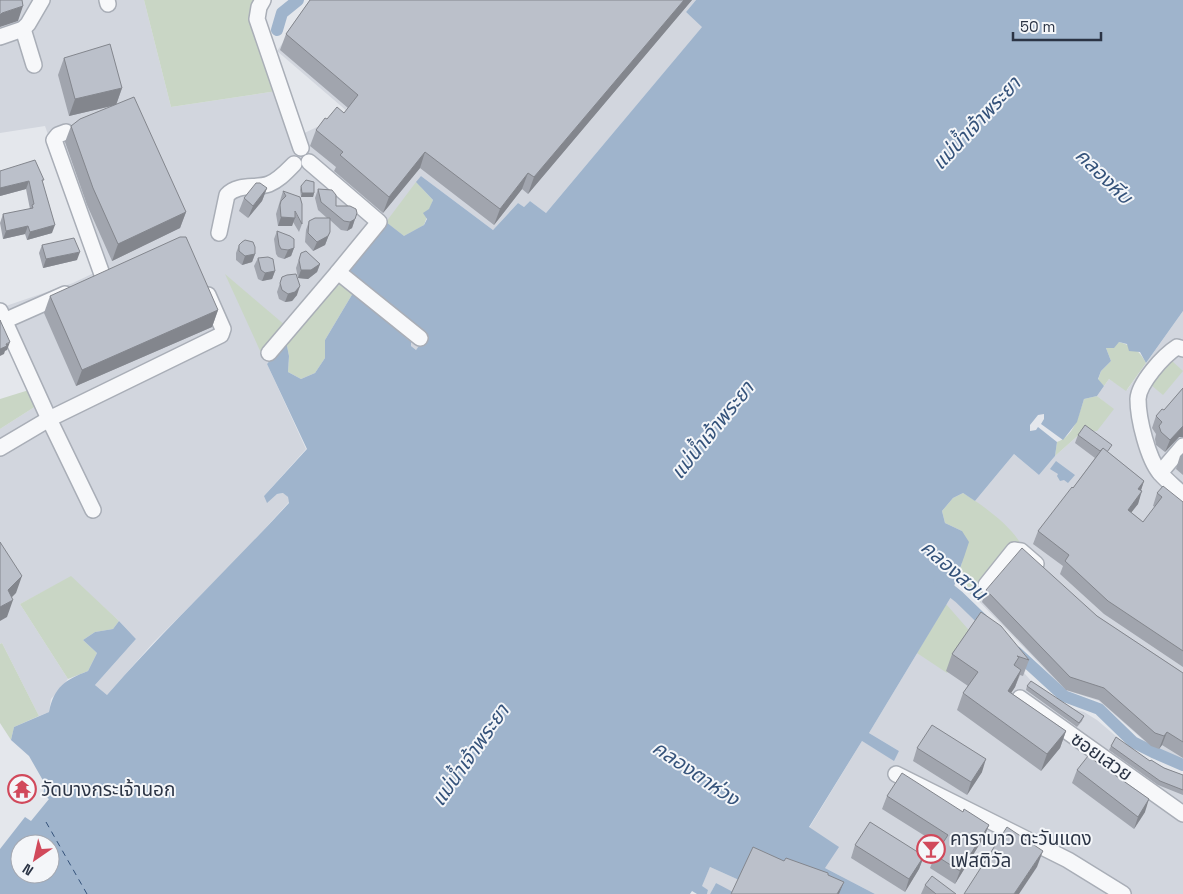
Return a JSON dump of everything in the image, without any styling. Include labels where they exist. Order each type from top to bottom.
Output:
[{"type":"street","points":[[0,37],[23,29],[42,0]]},
{"type":"street","points":[[263,0],[259,7],[257,19],[301,148],[309,153],[310,162],[379,222],[269,354]]},
{"type":"street","points":[[23,29],[34,65]]},
{"type":"street","points":[[66,132],[58,135],[54,140],[107,275],[81,287],[2,316],[49,419],[94,510]]},
{"type":"street","points":[[294,164],[292,155],[295,150],[301,148]]},
{"type":"street","points":[[294,164],[302,167],[310,162]]},
{"type":"street","points":[[219,233],[227,194],[231,190],[268,184],[280,178],[294,164]]},
{"type":"street","points":[[338,272],[420,338]]},
{"type":"street","points":[[0,448],[49,419],[221,336],[223,329],[202,280]]},
{"type":"street","points":[[1183,350],[1177,348],[1169,352],[1144,382],[1138,398],[1148,454],[1160,473],[1183,495]]},
{"type":"street","points":[[1160,473],[1183,446]]},
{"type":"street","points":[[986,585],[1014,550],[1021,551],[1050,576]]},
{"type":"street","name":"ซอยเสวย","points":[[1020,698],[1183,814]]},
{"type":"street","points":[[896,774],[1068,860],[1123,894]]},
{"type":"shaded area","points":[[0,0],[144,0],[171,107],[277,91],[292,139],[348,112],[277,51],[305,11],[341,0],[696,0],[686,12],[703,26],[546,213],[530,201],[524,207],[518,203],[493,230],[421,176],[425,332],[428,335],[416,350],[411,346],[411,342],[342,283],[339,287],[333,282],[267,364],[306,449],[264,496],[284,493],[288,497],[289,502],[243,553],[153,643],[107,695],[95,685],[136,639],[119,621],[71,577],[20,604],[68,679],[51,699],[49,712],[39,716],[2,643],[0,644],[0,429],[36,406],[0,308],[73,283],[96,272],[45,126],[0,133]]},
{"type":"shaded area","points":[[1183,311],[1183,759],[1150,746],[1099,701],[1065,690],[968,590],[955,580],[999,523],[975,501],[1014,454],[1039,475],[1055,456],[1082,432],[1113,409],[1097,396],[1109,379],[1127,390]]},
{"type":"shaded area","points":[[951,597],[995,640],[1033,683],[1041,687],[1061,705],[1084,712],[1097,720],[1138,755],[1183,776],[1183,894],[875,894],[825,868],[809,828],[862,741],[894,760],[899,751],[869,733]]},
{"type":"shaded area","points":[[710,867],[739,880],[732,894],[716,883],[710,894],[707,894],[708,890],[701,887]]},
{"type":"green space","points":[[144,0],[258,0],[251,11],[277,91],[171,107]]},
{"type":"green space","points":[[416,182],[433,200],[424,225],[404,236],[386,222]]},
{"type":"green space","points":[[225,274],[286,326],[262,355]]},
{"type":"green space","points":[[333,282],[338,286],[342,283],[353,293],[325,340],[325,358],[315,373],[301,379],[288,372],[289,356],[286,341]]},
{"type":"green space","points":[[1119,342],[1135,349],[1146,363],[1126,391],[1109,379],[1104,386],[1098,380],[1101,371],[1111,361],[1106,348]]},
{"type":"green space","points":[[1172,361],[1183,371],[1163,395],[1151,385]]},
{"type":"green space","points":[[29,390],[36,406],[0,429],[0,399]]},
{"type":"green space","points":[[1097,396],[1114,409],[1097,431],[1082,432],[1055,456],[1057,442],[1072,430],[1084,399]]},
{"type":"green space","points":[[963,493],[987,509],[1011,530],[1021,545],[1003,551],[997,560],[992,584],[980,602],[955,580],[962,563],[962,531],[945,523],[942,511],[953,498]]},
{"type":"green space","points":[[71,576],[119,621],[113,629],[95,632],[83,640],[97,653],[88,671],[68,679],[20,604]]},
{"type":"green space","points":[[946,604],[974,636],[947,673],[917,653]]},
{"type":"green space","points":[[2,643],[39,716],[14,727],[11,740],[0,723],[0,644]]},
{"type":"water","points":[[696,0],[1183,0],[1183,311],[1146,363],[1140,352],[1129,351],[1127,344],[1119,342],[1114,348],[1106,348],[1111,361],[1101,371],[1098,379],[1104,386],[1097,396],[1084,399],[1077,422],[1063,440],[1041,424],[1044,414],[1038,415],[1030,425],[1030,431],[1036,430],[1038,427],[1057,442],[1055,456],[1039,475],[1014,454],[975,501],[963,493],[953,498],[942,511],[945,523],[962,531],[969,542],[951,597],[869,733],[899,751],[894,761],[862,741],[809,827],[839,847],[825,868],[875,894],[826,894],[739,880],[710,867],[702,886],[708,890],[707,894],[697,894],[692,891],[690,894],[0,894],[0,849],[10,836],[10,884],[60,884],[60,834],[12,834],[25,817],[31,821],[49,799],[43,795],[45,784],[29,756],[11,740],[14,727],[49,712],[57,690],[67,681],[88,671],[97,653],[83,640],[95,632],[113,629],[119,621],[136,639],[95,685],[107,695],[151,646],[289,503],[288,497],[283,493],[277,494],[267,503],[264,496],[307,449],[267,364],[286,341],[289,356],[288,372],[301,379],[315,373],[325,358],[325,340],[353,293],[411,342],[411,346],[416,350],[427,335],[425,332],[419,333],[343,270],[386,222],[404,236],[424,225],[427,219],[423,213],[429,209],[433,200],[416,182],[421,176],[493,230],[518,203],[524,207],[530,201],[546,213],[702,27],[686,12]]},
{"type":"water","points":[[1056,461],[1075,475],[1068,483],[1064,480],[1060,481],[1057,476],[1058,474],[1050,469]]},
{"type":"water","points":[[716,883],[733,892],[732,894],[710,894]]},
{"type":"building","points":[[0,0],[22,0],[23,6],[0,15]]},
{"type":"building","points":[[310,0],[684,0],[534,177],[528,173],[500,209],[425,152],[389,197],[340,155],[343,152],[316,130],[337,107],[344,113],[358,95],[286,34]]},
{"type":"building","points":[[110,44],[122,88],[75,99],[64,58]]},
{"type":"building","points":[[134,97],[186,212],[118,244],[93,188],[71,126],[80,119]]},
{"type":"building","points":[[35,160],[44,180],[42,180],[55,225],[30,232],[28,226],[6,231],[3,214],[33,208],[32,205],[34,204],[29,181],[0,188],[0,171]]},
{"type":"building","points":[[306,180],[314,182],[314,193],[302,193],[301,186]]},
{"type":"building","points":[[256,183],[260,183],[267,188],[253,206],[244,198]]},
{"type":"building","points":[[318,189],[332,190],[336,195],[336,206],[350,206],[356,209],[355,219],[350,222],[344,221],[321,202]]},
{"type":"building","points":[[283,191],[300,197],[302,224],[295,211],[295,218],[281,217],[280,205],[286,196]]},
{"type":"building","points":[[315,218],[330,218],[330,232],[328,236],[317,242],[308,233],[309,221]]},
{"type":"building","points":[[277,231],[294,239],[294,248],[288,250],[281,249]]},
{"type":"building","points":[[180,237],[186,237],[218,310],[82,370],[50,296]]},
{"type":"building","points":[[74,238],[80,252],[46,259],[42,245]]},
{"type":"building","points":[[245,240],[253,242],[255,254],[245,256],[239,251],[239,245]]},
{"type":"building","points":[[306,251],[320,264],[311,270],[301,270],[299,260],[301,253]]},
{"type":"building","points":[[268,257],[273,259],[275,271],[265,273],[261,270],[258,258]]},
{"type":"building","points":[[296,274],[300,286],[295,292],[288,294],[282,290],[280,283],[282,277]]},
{"type":"building","points":[[0,320],[10,342],[6,344],[7,346],[0,349]]},
{"type":"building","points":[[1183,388],[1183,426],[1170,440],[1161,432],[1159,426],[1162,422],[1156,416],[1162,409],[1164,410]]},
{"type":"building","points":[[1085,425],[1112,445],[1107,452],[1103,448],[1100,451],[1078,435]]},
{"type":"building","points":[[1103,448],[1144,481],[1138,489],[1142,491],[1128,510],[1143,522],[1162,497],[1157,493],[1163,486],[1183,502],[1183,651],[1108,601],[1065,561],[1069,555],[1038,531]]},
{"type":"building","points":[[0,542],[22,576],[8,590],[13,600],[0,607]]},
{"type":"building","points":[[1022,548],[1097,616],[1183,673],[1183,742],[1167,732],[1164,736],[1155,733],[1104,688],[1070,677],[986,590]]},
{"type":"building","points":[[981,612],[1001,626],[1029,660],[1017,656],[1019,657],[1014,665],[1021,670],[1008,691],[1066,731],[1047,754],[963,693],[978,672],[952,654]]},
{"type":"building","points":[[1031,681],[1084,716],[1079,723],[1027,686]]},
{"type":"building","points":[[932,725],[986,759],[971,782],[917,748]]},
{"type":"building","points":[[1116,737],[1150,761],[1183,775],[1183,790],[1160,781],[1111,746]]},
{"type":"building","points":[[1088,756],[1149,799],[1138,817],[1077,770]]},
{"type":"building","points":[[902,773],[963,812],[964,809],[989,825],[960,871],[935,855],[948,835],[887,796]]},
{"type":"building","points":[[870,822],[924,856],[909,879],[855,845]]},
{"type":"building","points":[[1007,827],[1043,851],[1014,894],[964,894]]},
{"type":"building","points":[[753,847],[784,861],[786,858],[828,873],[828,875],[844,882],[837,894],[731,894]]},
{"type":"building","points":[[932,876],[956,894],[936,894],[925,885]]},
{"type":"waterway","points":[[277,30],[282,13],[298,0]]},
{"type":"waterway","name":"คลองสวน","points":[[939,581],[959,597],[991,628]]},
{"type":"waterway","name":"คลองสวน","points":[[1016,652],[1064,696],[1099,709],[1133,742],[1183,765]]},
{"type":"ferry route","points":[[46,822],[87,894]]},
{"type":"place","name":"วัดบางกระเจ้านอก","points":[[22,789]]},
{"type":"place","name":"คาราบาว ตะวันแดง เฟสติวัล","points":[[931,849]]},
{"type":"water label","name":"แม่น้ำเจ้าพระยา","points":[[976,123]]},
{"type":"water label","name":"คลองหีบ","points":[[1104,176]]},
{"type":"water label","name":"แม่น้ำเจ้าพระยา","points":[[712,430]]},
{"type":"water label","name":"แม่น้ำเจ้าพระยา","points":[[470,755]]},
{"type":"water label","name":"คลองตาห่วง","points":[[696,773]]}]
